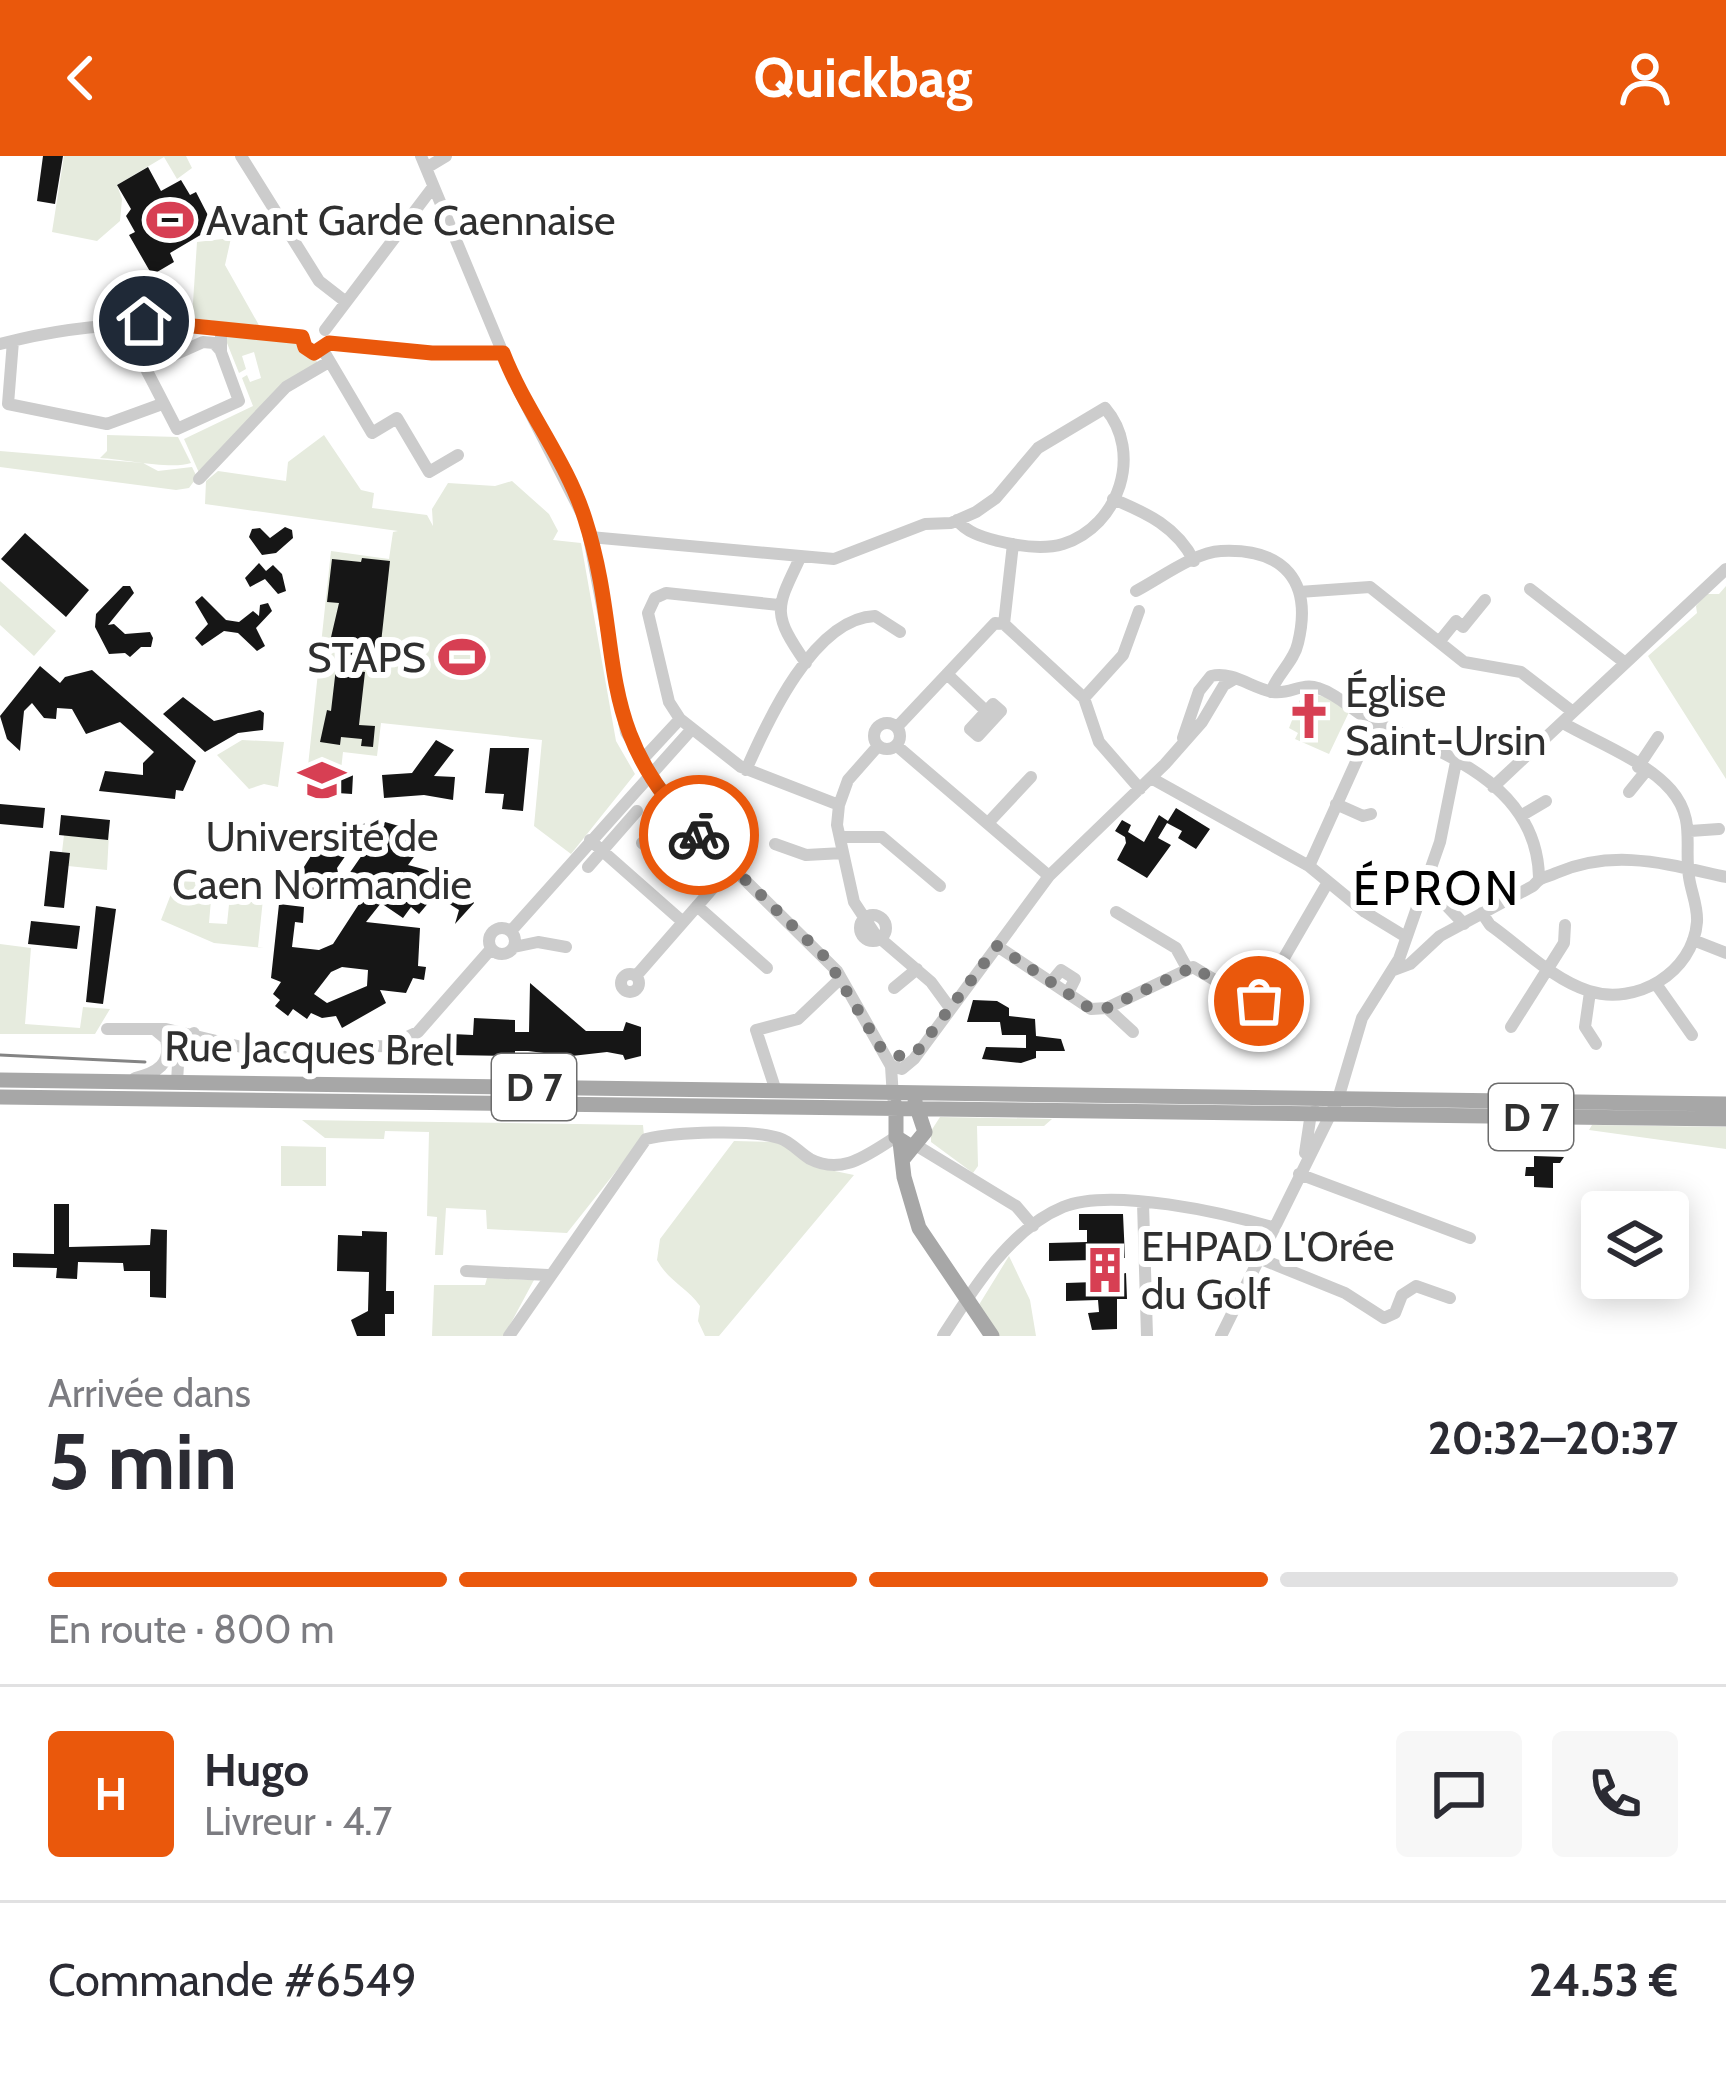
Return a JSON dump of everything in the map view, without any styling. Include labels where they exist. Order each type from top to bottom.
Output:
[{"type":"main road","name":"Rue Jacques Brel","points":[[0,1080],[776,1088],[910,1099],[1311,1114],[1336,1102]]},
{"type":"main road","points":[[148,1097],[177,1082]]},
{"type":"main road","name":"Rue Jacques Brel","points":[[0,1097],[1336,1102]]},
{"type":"main road","points":[[910,1099],[910,1140]]},
{"type":"main road","points":[[910,1099],[919,1228],[992,1336]]},
{"type":"main road","name":"D 7","points":[[1336,1102],[1726,1104]]},
{"type":"main road","name":"D 7","points":[[1336,1102],[1726,1119]]},
{"type":"street","points":[[242,156],[319,281],[346,302]]},
{"type":"street","points":[[446,156],[424,162],[503,353],[582,510],[626,732],[640,761],[674,810],[818,949],[891,1059],[910,1099]]},
{"type":"street","points":[[199,479],[326,346],[346,302],[433,187]]},
{"type":"street","points":[[162,404],[107,424],[4,404],[6,343],[79,326],[144,321],[302,337]]},
{"type":"street","points":[[144,321],[147,367],[177,429],[235,405],[239,394],[214,343],[202,342],[147,367]]},
{"type":"street","points":[[302,337],[311,327],[326,346],[372,433],[397,418],[429,472],[458,455]]},
{"type":"street","points":[[221,328],[221,352]]},
{"type":"street","points":[[302,337],[308,351],[326,346],[503,353]]},
{"type":"street","points":[[590,537],[834,559],[925,524],[957,520],[995,498],[1038,448],[1105,407],[1120,427],[1126,445],[1125,469],[1113,499],[1094,527],[1069,542],[1013,544],[975,534],[957,520]]},
{"type":"street","points":[[1113,499],[1160,520],[1195,561]]},
{"type":"street","points":[[1004,623],[1013,544]]},
{"type":"street","points":[[1136,591],[1223,551],[1278,562],[1299,592],[1299,640],[1271,692]]},
{"type":"street","points":[[800,558],[784,584],[779,605],[784,626],[806,663]]},
{"type":"street","points":[[1493,787],[1726,569]]},
{"type":"street","points":[[1299,592],[1370,586],[1476,667],[1521,672],[1568,717],[1673,792],[1690,831],[1688,868],[1697,918],[1693,940],[1677,967],[1656,984],[1628,993],[1590,992],[1490,925],[1482,913]]},
{"type":"street","points":[[1530,589],[1624,662]]},
{"type":"street","points":[[779,605],[666,593],[652,601],[653,635],[669,702],[691,730],[746,770],[839,805]]},
{"type":"street","points":[[1439,642],[1456,621],[1463,626],[1485,600]]},
{"type":"street","points":[[1084,698],[1123,656],[1139,611]]},
{"type":"street","points":[[746,770],[779,695],[855,619],[881,617],[900,632]]},
{"type":"street","points":[[897,728],[995,623],[1004,623],[1084,698],[1099,742],[1140,789]]},
{"type":"street","points":[[947,674],[986,711]]},
{"type":"street","points":[[891,1059],[916,1053],[1049,876],[1202,722],[1225,680],[1271,692],[1318,688],[1374,722],[1419,738],[1493,787],[1524,814],[1535,839],[1539,877],[1533,886],[1440,936],[1410,964],[1393,970]]},
{"type":"street","points":[[640,761],[680,719]]},
{"type":"street","points":[[1309,866],[1374,722]]},
{"type":"street","points":[[890,723],[897,728],[897,746],[888,750],[878,746],[874,735],[878,727],[890,723]]},
{"type":"street","points":[[493,951],[507,953],[521,938],[590,840],[691,730]]},
{"type":"street","points":[[1629,792],[1658,737]]},
{"type":"street","points":[[878,746],[848,781],[839,805],[840,837],[854,902],[863,919],[875,915],[883,919],[886,927],[881,939],[916,968],[950,1008]]},
{"type":"street","points":[[897,746],[1049,876]]},
{"type":"street","points":[[1221,1336],[1336,1102],[1362,1018],[1393,970],[1440,842],[1456,762]]},
{"type":"street","points":[[988,823],[1031,778]]},
{"type":"street","points":[[1151,778],[1309,866],[1406,937]]},
{"type":"street","points":[[1524,814],[1546,801]]},
{"type":"street","points":[[1336,804],[1363,816],[1371,814]]},
{"type":"street","points":[[588,867],[637,812]]},
{"type":"street","points":[[1690,831],[1719,829]]},
{"type":"street","points":[[840,837],[882,837],[940,886]]},
{"type":"street","points":[[590,840],[683,922]]},
{"type":"street","points":[[642,843],[673,866]]},
{"type":"street","points":[[775,844],[806,855],[843,853]]},
{"type":"street","points":[[636,880],[657,856]]},
{"type":"street","points":[[1539,877],[1619,856],[1726,877]]},
{"type":"street","points":[[636,976],[733,865]]},
{"type":"street","points":[[1246,1032],[1328,882]]},
{"type":"street","points":[[1422,894],[1445,904],[1464,924]]},
{"type":"street","points":[[697,906],[766,968]]},
{"type":"street","points":[[1116,912],[1176,948],[1186,968]]},
{"type":"street","points":[[1511,1027],[1564,943],[1565,925]]},
{"type":"street","points":[[107,1028],[194,1033],[259,1047],[388,1046],[409,1039],[493,951],[492,931],[566,947]]},
{"type":"street","points":[[1693,940],[1726,953]]},
{"type":"street","points":[[997,946],[1091,1009],[1107,1008],[1186,968],[1200,969],[1247,1000],[1259,1001]]},
{"type":"street","points":[[894,988],[916,968]]},
{"type":"street","points":[[776,1088],[756,1030],[797,1019],[841,978]]},
{"type":"street","points":[[1656,984],[1692,1035]]},
{"type":"street","points":[[1590,992],[1585,1027],[1596,1044]]},
{"type":"street","points":[[1107,1008],[1133,1032]]},
{"type":"street","points":[[116,1081],[152,1073],[165,1063],[166,1039],[153,1029]]},
{"type":"street","points":[[177,1082],[179,1047],[194,1033]]},
{"type":"street","points":[[891,1059],[910,1099]]},
{"type":"street","points":[[1299,1172],[1311,1114]]},
{"type":"street","points":[[508,1336],[646,1139],[666,1135],[781,1138],[812,1160],[833,1167],[910,1140],[1016,1206],[1033,1226]]},
{"type":"street","points":[[1299,1172],[1470,1238]]},
{"type":"street","points":[[944,1336],[1006,1249],[1033,1226],[1072,1204],[1143,1203],[1275,1228]]},
{"type":"street","points":[[1143,1203],[1147,1336]]},
{"type":"street","points":[[1261,1258],[1346,1293],[1384,1318],[1395,1313],[1402,1295],[1416,1286],[1450,1298]]},
{"type":"street","points":[[466,1271],[548,1275]]},
{"type":"shaded area","points":[[64,156],[186,156],[192,168],[177,179],[164,157],[117,185],[122,199],[120,221],[97,241],[52,232]]},
{"type":"shaded area","points":[[231,238],[225,265],[260,327],[192,318],[197,242]]},
{"type":"shaded area","points":[[223,333],[300,339],[319,364],[200,475],[184,439],[253,406],[242,378],[247,375],[250,382],[261,378],[254,352],[242,356],[246,369],[239,373]]},
{"type":"shaded area","points":[[107,435],[178,437],[191,463],[160,465],[100,458],[107,451]]},
{"type":"shaded area","name":"STAPS","points":[[324,435],[361,490],[374,493],[372,508],[427,515],[433,526],[432,509],[448,483],[495,486],[512,481],[549,514],[558,531],[553,540],[581,543],[616,741],[635,774],[571,854],[534,826],[542,740],[381,723],[377,756],[343,752],[341,770],[308,766],[331,551],[389,559],[393,532],[398,531],[205,504],[206,481],[218,471],[286,481],[288,462]]},
{"type":"shaded area","points":[[0,451],[143,463],[158,471],[192,467],[197,477],[189,488],[176,490],[0,467]]},
{"type":"shaded area","points":[[0,581],[56,631],[34,656],[0,625]]},
{"type":"shaded area","points":[[1726,586],[1726,779],[1648,656],[1697,613],[1696,606],[1706,594],[1719,594]]},
{"type":"shaded area","points":[[1303,692],[1330,698],[1350,710],[1329,754],[1295,739],[1298,733],[1289,728]]},
{"type":"shaded area","points":[[242,740],[284,742],[278,787],[264,784],[249,789],[217,755]]},
{"type":"shaded area","points":[[109,834],[107,870],[68,866],[69,853],[62,852],[64,835],[107,840]]},
{"type":"shaded area","points":[[176,881],[217,883],[212,888],[209,923],[227,924],[230,895],[247,896],[247,901],[263,899],[258,947],[264,948],[214,943],[161,920]]},
{"type":"shaded area","points":[[0,944],[31,948],[25,1024],[80,1028],[83,1007],[110,1009],[95,1034],[0,1034]]},
{"type":"shaded area","points":[[940,1117],[1052,1119],[1044,1126],[977,1126],[978,1166],[973,1173],[931,1142],[931,1131]]},
{"type":"shaded area","points":[[302,1120],[643,1125],[644,1136],[567,1233],[487,1229],[486,1210],[446,1208],[443,1255],[435,1255],[437,1217],[427,1216],[429,1132],[385,1131],[384,1139],[325,1138]]},
{"type":"shaded area","points":[[1592,1125],[1726,1127],[1726,1149],[1589,1130]]},
{"type":"shaded area","points":[[734,1141],[777,1142],[820,1168],[854,1175],[719,1336],[705,1336],[698,1321],[700,1306],[657,1260],[660,1239]]},
{"type":"shaded area","points":[[281,1146],[326,1147],[326,1186],[281,1186]]},
{"type":"shaded area","points":[[1009,1256],[1030,1300],[1036,1336],[996,1336],[977,1308]]},
{"type":"shaded area","points":[[487,1278],[534,1280],[504,1336],[432,1336],[434,1285],[485,1285]]},
{"type":"building","points":[[43,156],[63,156],[55,204],[37,201]]},
{"type":"building","name":"Avant Garde Caennaise","points":[[148,167],[161,191],[181,180],[190,195],[196,192],[214,227],[170,253],[174,262],[152,275],[129,235],[135,232],[126,216],[131,209],[117,185]]},
{"type":"building","points":[[285,527],[292,530],[293,538],[276,553],[262,555],[249,537],[252,529],[260,528],[270,538]]},
{"type":"building","points":[[25,533],[89,590],[66,617],[1,559]]},
{"type":"building","points":[[362,558],[390,561],[379,661],[328,650],[339,603],[327,602],[332,559],[361,562]]},
{"type":"building","points":[[259,563],[266,571],[273,565],[282,574],[286,591],[278,594],[265,579],[250,587],[245,578]]},
{"type":"building","points":[[123,586],[130,586],[134,593],[108,625],[114,624],[125,634],[150,632],[153,638],[151,647],[141,647],[130,657],[109,654],[95,627],[96,614]]},
{"type":"building","points":[[202,596],[226,620],[239,622],[253,611],[259,616],[260,605],[268,603],[272,611],[256,628],[265,646],[257,651],[238,633],[224,631],[202,646],[195,638],[208,624],[195,602]]},
{"type":"building","points":[[40,666],[60,683],[65,677],[92,670],[196,761],[183,791],[176,790],[175,799],[99,791],[105,771],[143,775],[143,763],[154,752],[120,722],[86,734],[72,709],[57,708],[56,719],[44,718],[32,703],[24,711],[20,751],[7,739],[0,716]]},
{"type":"building","points":[[336,668],[365,672],[359,725],[375,726],[373,747],[361,746],[362,739],[341,737],[340,745],[320,742],[327,710],[331,711]]},
{"type":"building","points":[[183,697],[214,721],[260,710],[263,730],[238,733],[205,752],[163,714]]},
{"type":"building","points":[[436,740],[454,750],[434,776],[455,777],[453,800],[424,795],[384,798],[382,775],[412,773]]},
{"type":"building","points":[[490,748],[529,748],[523,811],[502,809],[504,794],[485,793]]},
{"type":"building","points":[[310,773],[353,775],[352,794],[308,791]]},
{"type":"building","points":[[0,804],[45,808],[43,828],[0,824]]},
{"type":"building","points":[[1176,808],[1210,829],[1196,849],[1178,838],[1182,831],[1167,823],[1158,838],[1171,845],[1147,878],[1117,860],[1126,843],[1115,831],[1122,820],[1131,825],[1128,832],[1144,842],[1159,815],[1168,821]]},
{"type":"building","points":[[61,815],[110,820],[108,840],[59,835]]},
{"type":"building","points":[[369,822],[337,868],[339,877],[329,878],[319,893],[290,889],[316,848],[340,832]]},
{"type":"building","points":[[385,822],[430,835],[408,865],[440,880],[444,875],[467,891],[474,903],[455,924],[459,910],[440,898],[435,904],[430,901],[419,914],[411,907],[403,918],[381,903],[366,922],[420,928],[418,966],[426,967],[424,980],[413,978],[406,993],[380,990],[386,1003],[342,1028],[336,1016],[322,1018],[311,1013],[307,1019],[293,1009],[288,1016],[275,1006],[280,1000],[273,994],[281,982],[271,978],[279,904],[304,907],[303,923],[295,922],[292,947],[319,950],[333,944],[359,904],[335,894]],"holes":[[[342,967],[368,970],[367,986],[327,1003],[314,994],[331,972]]]},
{"type":"building","points":[[50,851],[70,853],[64,908],[44,906]]},
{"type":"building","points":[[96,906],[116,909],[103,1004],[86,1002]]},
{"type":"building","points":[[31,921],[80,926],[77,949],[28,944]]},
{"type":"building","points":[[530,983],[586,1031],[623,1031],[626,1022],[641,1027],[641,1056],[625,1060],[623,1055],[607,1052],[554,1058],[528,1051],[515,1051],[515,1056],[452,1055],[452,1034],[473,1035],[474,1018],[515,1020],[515,1032],[529,1032]]},
{"type":"building","points":[[973,1000],[997,1001],[1009,1008],[1009,1016],[1035,1019],[1036,1036],[1061,1039],[1065,1051],[1036,1051],[1036,1058],[1021,1063],[982,1059],[986,1047],[1026,1048],[1026,1035],[1002,1035],[1000,1022],[967,1022]]},
{"type":"building","points":[[1534,1156],[1564,1157],[1553,1163],[1553,1188],[1534,1187],[1534,1176],[1525,1176],[1526,1167],[1534,1167]]},
{"type":"building","points":[[54,1204],[69,1204],[69,1247],[150,1245],[151,1229],[167,1230],[166,1298],[150,1297],[150,1271],[124,1271],[123,1263],[78,1262],[77,1279],[56,1278],[57,1268],[13,1267],[13,1253],[54,1254]]},
{"type":"building","name":"EHPAD L'Orée du Golf","points":[[1079,1214],[1123,1214],[1125,1258],[1120,1258],[1127,1299],[1117,1299],[1117,1329],[1092,1330],[1088,1313],[1099,1312],[1098,1300],[1066,1301],[1066,1283],[1095,1282],[1095,1260],[1049,1261],[1049,1243],[1087,1242],[1087,1230],[1079,1230]]},
{"type":"building","points":[[362,1231],[387,1232],[386,1291],[394,1291],[394,1314],[385,1314],[385,1336],[357,1336],[351,1320],[368,1311],[369,1272],[337,1271],[338,1235],[362,1236]]},
{"type":"tram line","points":[[0,1055],[145,1062]]},
{"type":"way so far","points":[[699,835],[818,949],[837,971],[881,1048],[891,1054],[916,1053],[997,946],[1091,1009],[1107,1008],[1193,967],[1247,1000],[1259,1001]]},
{"type":"place","name":"Avant Garde Caennaise","points":[[170,220]]},
{"type":"place","name":"STAPS","points":[[462,657]]},
{"type":"place","name":"Église Saint-Ursin","points":[[1309,716]]},
{"type":"place","name":"Université de Caen Normandie","points":[[322,780]]},
{"type":"place","name":"EHPAD L'Orée du Golf","points":[[1105,1270]]},
{"type":"district","name":"ÉPRON","points":[[1437,888]]},
{"type":"route","points":[[144,321],[302,337],[314,353],[329,343],[432,353],[503,353],[586,522],[626,732],[655,785],[699,835]]}]
